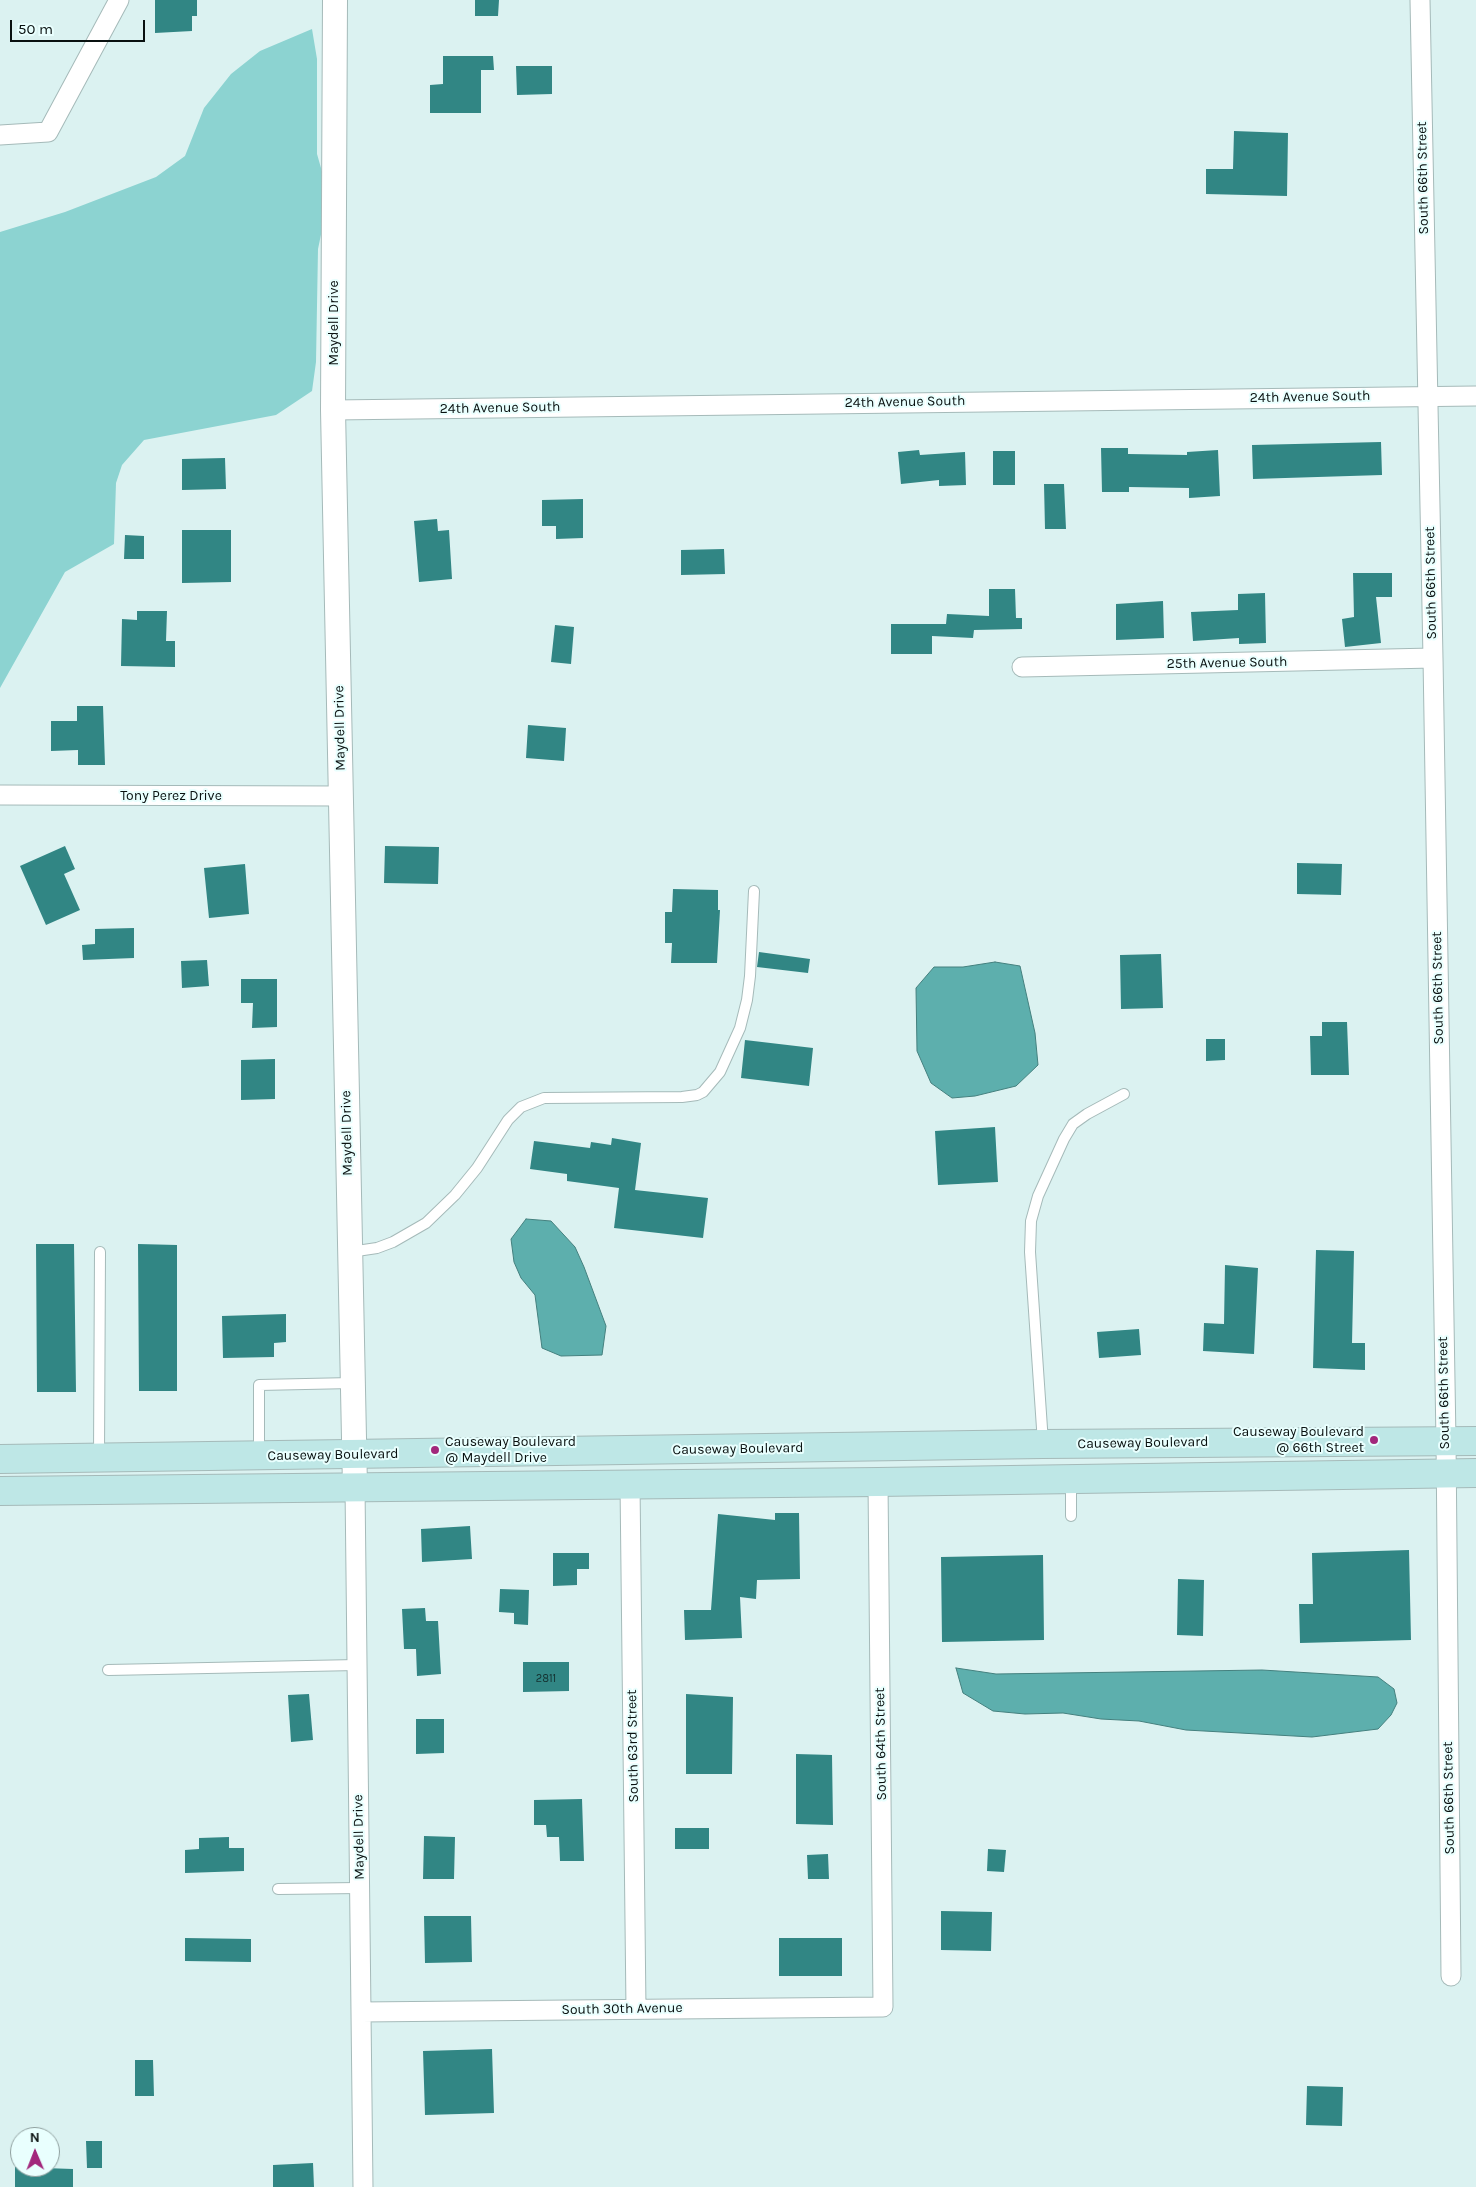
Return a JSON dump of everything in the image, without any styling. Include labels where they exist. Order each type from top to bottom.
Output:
[{"type":"main road","name":"Causeway Boulevard","points":[[0,1459],[1043,1444],[1476,1441]]},
{"type":"main road","points":[[1071,1478],[1080,1465],[1095,1461],[1173,1460],[1193,1454],[1217,1442]]},
{"type":"main road","points":[[0,1491],[878,1482],[1476,1473]]},
{"type":"street","points":[[0,135],[48,132],[119,0]]},
{"type":"street","name":"Maydell Drive","points":[[336,0],[333,410],[355,1487],[363,2187]]},
{"type":"street","name":"South 66th Street","points":[[1420,0],[1446,1441],[1451,1976]]},
{"type":"street","name":"24th Avenue South","points":[[333,410],[1428,395],[1476,396]]},
{"type":"street","name":"25th Avenue South","points":[[1022,667],[1433,658]]},
{"type":"street","name":"Tony Perez Drive","points":[[0,795],[341,796]]},
{"type":"street","name":"South 64th Street","points":[[878,1482],[884,2007]]},
{"type":"street","name":"South 63rd Street","points":[[630,1484],[636,2009]]},
{"type":"street","name":"South 30th Avenue","points":[[361,2012],[884,2007]]},
{"type":"lane","points":[[350,1252],[377,1248],[393,1242],[426,1223],[460,1188],[476,1168],[508,1120],[521,1107],[544,1098],[673,1097],[697,1095],[703,1092],[720,1072],[740,1028],[747,1000],[750,976],[754,891]]},
{"type":"lane","points":[[1043,1444],[1030,1252],[1031,1221],[1038,1196],[1064,1139],[1074,1124],[1087,1114],[1124,1094]]},
{"type":"lane","points":[[99,1458],[100,1252]]},
{"type":"lane","points":[[259,1456],[259,1385],[352,1383]]},
{"type":"lane","points":[[1071,1478],[1071,1516]]},
{"type":"lane","points":[[108,1670],[357,1665]]},
{"type":"lane","points":[[278,1889],[360,1888]]},
{"type":"shaded area","points":[[312,29],[317,59],[317,154],[329,196],[318,249],[316,362],[312,391],[276,415],[144,440],[122,465],[116,483],[114,544],[65,572],[0,688],[0,232],[65,212],[156,177],[185,156],[204,108],[231,74],[260,51]]},
{"type":"shaded area","points":[[995,962],[1020,966],[1035,1033],[1038,1065],[1016,1086],[975,1096],[952,1098],[931,1083],[917,1051],[916,988],[934,967],[963,967]]},
{"type":"shaded area","points":[[526,1219],[551,1221],[575,1247],[606,1326],[602,1355],[561,1356],[542,1348],[535,1295],[521,1278],[514,1262],[511,1239]]},
{"type":"shaded area","points":[[956,1668],[996,1674],[1262,1670],[1378,1677],[1394,1689],[1397,1703],[1391,1715],[1378,1729],[1312,1737],[1186,1730],[1139,1721],[1101,1719],[1063,1713],[1025,1714],[993,1711],[963,1693]]},
{"type":"building","points":[[155,0],[197,0],[197,16],[192,16],[192,31],[155,33]]},
{"type":"building","points":[[475,0],[499,0],[498,16],[475,16]]},
{"type":"building","points":[[443,56],[493,56],[494,70],[481,70],[481,113],[430,113],[430,85],[443,84]]},
{"type":"building","points":[[516,66],[552,66],[552,94],[517,95]]},
{"type":"building","points":[[1234,131],[1288,133],[1287,196],[1206,194],[1206,169],[1233,169]]},
{"type":"building","points":[[1381,442],[1382,475],[1253,479],[1252,445]]},
{"type":"building","points":[[1101,448],[1128,448],[1128,454],[1187,455],[1187,452],[1218,450],[1220,496],[1189,498],[1189,488],[1129,487],[1129,492],[1102,492]]},
{"type":"building","points":[[919,450],[920,455],[965,452],[966,485],[939,486],[939,480],[901,484],[898,452]]},
{"type":"building","points":[[993,451],[1015,451],[1015,485],[993,485]]},
{"type":"building","points":[[225,458],[226,489],[182,490],[182,459]]},
{"type":"building","points":[[1044,484],[1064,484],[1066,529],[1045,529]]},
{"type":"building","points":[[583,499],[583,538],[556,539],[556,526],[542,526],[542,500]]},
{"type":"building","points":[[437,519],[438,531],[449,530],[452,579],[419,582],[414,521]]},
{"type":"building","points":[[182,530],[231,530],[231,582],[182,583]]},
{"type":"building","points":[[125,535],[144,536],[144,559],[124,559]]},
{"type":"building","points":[[724,549],[725,574],[681,575],[681,550]]},
{"type":"building","points":[[1353,573],[1392,573],[1392,597],[1376,597],[1381,643],[1345,647],[1342,619],[1354,617]]},
{"type":"building","points":[[989,589],[1015,589],[1016,618],[1022,618],[1022,629],[974,630],[973,638],[932,636],[932,654],[891,654],[891,624],[946,624],[947,614],[989,616]]},
{"type":"building","points":[[1265,593],[1266,643],[1239,644],[1239,638],[1193,641],[1191,612],[1238,610],[1238,594]]},
{"type":"building","points":[[1163,601],[1164,638],[1116,640],[1116,604]]},
{"type":"building","points":[[137,611],[167,611],[166,641],[175,641],[175,667],[121,666],[122,619],[137,620]]},
{"type":"building","points":[[555,625],[574,627],[571,664],[551,662]]},
{"type":"building","points":[[77,706],[103,706],[105,765],[78,765],[78,750],[51,751],[51,721],[77,721]]},
{"type":"building","points":[[528,725],[566,728],[564,761],[526,758]]},
{"type":"building","points":[[65,846],[75,869],[64,874],[80,910],[46,925],[20,866]]},
{"type":"building","points":[[385,846],[439,847],[438,884],[384,883]]},
{"type":"building","points":[[1297,863],[1342,864],[1341,895],[1297,894]]},
{"type":"building","points":[[245,864],[249,914],[209,918],[204,868]]},
{"type":"building","points":[[673,889],[718,890],[718,910],[720,910],[717,963],[671,963],[672,943],[665,943],[665,912],[672,912]]},
{"type":"building","points":[[134,928],[134,958],[83,960],[82,945],[95,944],[95,929]]},
{"type":"building","points":[[759,952],[810,959],[808,973],[757,967]]},
{"type":"building","points":[[1161,954],[1163,1008],[1121,1009],[1120,955]]},
{"type":"building","points":[[207,960],[209,986],[182,988],[181,961]]},
{"type":"building","points":[[241,979],[277,979],[277,1027],[252,1028],[253,1003],[241,1003]]},
{"type":"building","points":[[1322,1022],[1347,1022],[1349,1075],[1311,1075],[1310,1036],[1322,1036]]},
{"type":"building","points":[[1206,1039],[1225,1039],[1225,1060],[1206,1061]]},
{"type":"building","points":[[745,1040],[813,1048],[809,1086],[741,1078]]},
{"type":"building","points":[[275,1059],[275,1099],[241,1100],[241,1060]]},
{"type":"building","points":[[995,1127],[998,1182],[938,1185],[935,1131]]},
{"type":"building","points":[[612,1138],[641,1143],[635,1190],[708,1198],[703,1238],[614,1228],[619,1188],[567,1181],[567,1174],[530,1169],[534,1141],[590,1148],[591,1142],[611,1145]]},
{"type":"building","points":[[36,1244],[74,1244],[76,1392],[37,1392]]},
{"type":"building","points":[[138,1244],[177,1245],[177,1391],[139,1391]]},
{"type":"building","points":[[1316,1250],[1354,1251],[1352,1343],[1365,1343],[1365,1370],[1313,1368]]},
{"type":"building","points":[[1225,1265],[1258,1268],[1254,1354],[1203,1351],[1204,1323],[1224,1324]]},
{"type":"building","points":[[286,1314],[286,1342],[274,1343],[274,1357],[223,1358],[222,1316]]},
{"type":"building","points":[[1139,1329],[1141,1355],[1099,1358],[1097,1332]]},
{"type":"building","points":[[775,1513],[799,1513],[800,1579],[757,1580],[756,1599],[740,1597],[742,1638],[685,1640],[684,1610],[711,1610],[718,1514],[775,1520]]},
{"type":"building","points":[[470,1526],[472,1559],[422,1562],[421,1529]]},
{"type":"building","points":[[1409,1550],[1411,1640],[1300,1643],[1299,1604],[1313,1604],[1312,1553]]},
{"type":"building","points":[[553,1553],[589,1553],[589,1569],[577,1569],[577,1585],[553,1586]]},
{"type":"building","points":[[1043,1555],[1044,1640],[942,1642],[941,1557]]},
{"type":"building","points":[[1178,1579],[1204,1580],[1203,1636],[1177,1635]]},
{"type":"building","points":[[500,1589],[529,1590],[528,1625],[514,1624],[514,1613],[499,1612]]},
{"type":"building","points":[[425,1608],[426,1621],[438,1621],[441,1674],[417,1676],[416,1649],[404,1649],[402,1609]]},
{"type":"building","points":[[523,1662],[569,1662],[569,1691],[523,1692]]},
{"type":"building","points":[[309,1694],[313,1740],[291,1742],[288,1695]]},
{"type":"building","points":[[686,1694],[733,1697],[732,1774],[686,1774]]},
{"type":"building","points":[[416,1719],[444,1719],[444,1753],[416,1754]]},
{"type":"building","points":[[796,1754],[832,1755],[833,1825],[796,1824]]},
{"type":"building","points":[[582,1799],[584,1861],[560,1861],[559,1837],[547,1837],[546,1825],[534,1825],[534,1800]]},
{"type":"building","points":[[675,1828],[709,1828],[709,1849],[675,1849]]},
{"type":"building","points":[[424,1836],[455,1837],[454,1879],[423,1879]]},
{"type":"building","points":[[229,1837],[229,1848],[244,1848],[244,1871],[185,1873],[185,1850],[199,1849],[199,1838]]},
{"type":"building","points":[[988,1849],[1006,1850],[1004,1872],[987,1871]]},
{"type":"building","points":[[828,1854],[829,1879],[808,1879],[807,1855]]},
{"type":"building","points":[[941,1911],[992,1912],[991,1951],[941,1950]]},
{"type":"building","points":[[424,1916],[471,1916],[472,1962],[425,1963]]},
{"type":"building","points":[[185,1938],[251,1939],[251,1962],[185,1961]]},
{"type":"building","points":[[779,1938],[842,1938],[842,1976],[779,1976]]},
{"type":"building","points":[[492,2049],[494,2113],[425,2115],[423,2051]]},
{"type":"building","points":[[135,2060],[153,2060],[154,2096],[135,2096]]},
{"type":"building","points":[[1307,2086],[1343,2087],[1342,2126],[1306,2125]]},
{"type":"building","points":[[86,2141],[102,2141],[102,2168],[87,2168]]},
{"type":"building","points":[[313,2163],[314,2187],[273,2187],[273,2165]]},
{"type":"building","points":[[60,2169],[73,2169],[73,2187],[15,2187],[15,2177],[60,2177]]},
{"type":"place","name":"Causeway Boulevard @ 66th Street","points":[[1374,1440]]},
{"type":"place","name":"Causeway Boulevard @ Maydell Drive","points":[[435,1450]]}]
